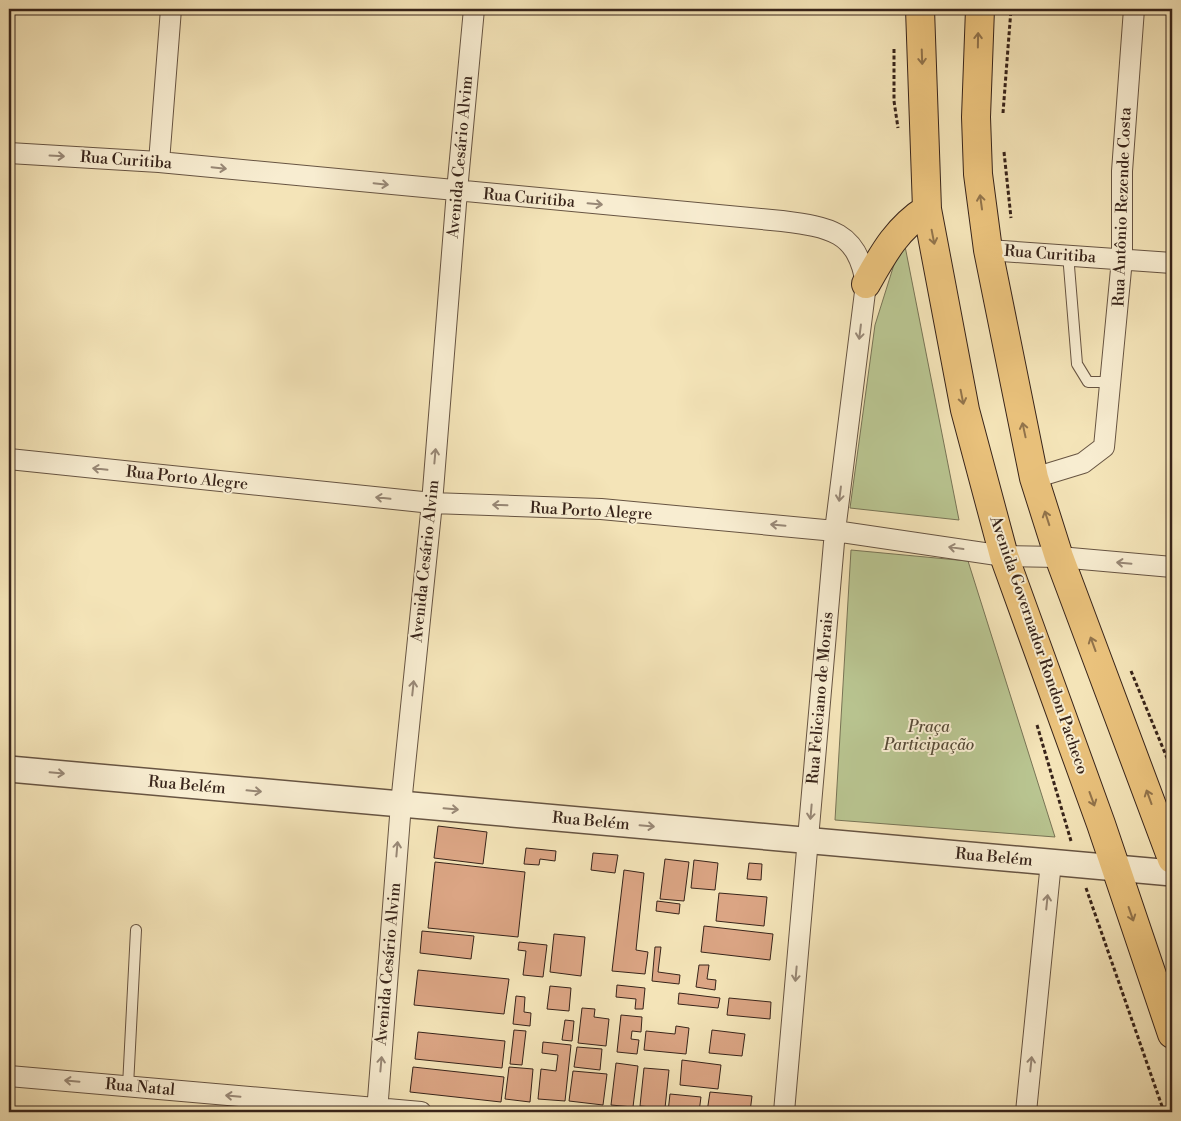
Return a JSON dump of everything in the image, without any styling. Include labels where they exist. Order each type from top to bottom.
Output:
[{"type":"main road","name":"Avenida Governador Rondon Pacheco","points":[[920,9],[927,209],[965,410],[1004,556],[1172,1034]]},
{"type":"main road","points":[[980,9],[976,117],[978,174],[1001,250],[1034,478],[1059,557],[1172,859]]},
{"type":"main road","points":[[866,284],[887,246],[911,219],[927,209]]},
{"type":"street","points":[[159,162],[172,9]]},
{"type":"street","name":"Avenida Cesário Alvim","points":[[377,1110],[401,804],[432,503],[457,191],[474,9]]},
{"type":"street","name":"Rua Antônio Rezende Costa","points":[[1034,478],[1083,463],[1104,447],[1122,259],[1122,171],[1134,9]]},
{"type":"street","name":"Rua Curitiba","points":[[9,153],[159,162],[812,225],[838,233],[852,246],[863,264],[866,284]]},
{"type":"street","name":"Rua Curitiba","points":[[1001,250],[1172,263]]},
{"type":"street","name":"Rua Feliciano de Morais","points":[[784,1112],[835,531],[866,284]]},
{"type":"street","name":"Rua Porto Alegre","points":[[9,459],[432,503],[601,509],[835,531],[1004,556],[1059,557],[1172,567]]},
{"type":"street","name":"Rua Belém","points":[[9,769],[1172,873]]},
{"type":"street","points":[[1026,1112],[1051,862]]},
{"type":"street","name":"Rua Natal","points":[[9,1076],[377,1110],[421,1112]]},
{"type":"lane","points":[[1068,254],[1076,364],[1088,382],[1110,382]]},
{"type":"lane","points":[[128,1086],[136,930]]},
{"type":"path","points":[[1002,121],[1011,9]]},
{"type":"path","points":[[1001,250],[1004,149]]},
{"type":"path","points":[[1130,669],[1172,770]]},
{"type":"green space","points":[[903,236],[959,520],[850,508],[875,325]]},
{"type":"green space","name":"Praça Participação","points":[[851,550],[968,561],[1055,837],[835,820]]},
{"type":"building","points":[[438,826],[487,832],[483,864],[434,858]]},
{"type":"building","points":[[526,848],[556,851],[555,861],[540,859],[539,865],[524,864]]},
{"type":"building","points":[[593,853],[618,855],[615,873],[591,870]]},
{"type":"building","points":[[665,859],[689,862],[684,901],[660,899]]},
{"type":"building","points":[[694,860],[718,863],[715,890],[691,888]]},
{"type":"building","points":[[435,862],[525,872],[518,937],[428,928]]},
{"type":"building","points":[[749,863],[762,864],[761,880],[747,879]]},
{"type":"building","points":[[624,870],[644,873],[636,950],[648,952],[645,974],[612,971]]},
{"type":"building","points":[[719,893],[767,897],[764,926],[716,921]]},
{"type":"building","points":[[657,901],[680,904],[679,914],[656,911]]},
{"type":"building","points":[[704,926],[773,934],[770,960],[701,952]]},
{"type":"building","points":[[422,931],[474,936],[471,959],[420,953]]},
{"type":"building","points":[[554,934],[585,937],[581,976],[550,972]]},
{"type":"building","points":[[519,942],[547,945],[543,977],[523,975],[526,951],[518,950]]},
{"type":"building","points":[[655,947],[661,947],[658,972],[680,975],[679,984],[652,981]]},
{"type":"building","points":[[699,965],[709,965],[707,979],[716,980],[715,990],[696,987]]},
{"type":"building","points":[[418,970],[509,979],[504,1014],[414,1005]]},
{"type":"building","points":[[617,985],[645,988],[643,1009],[635,1009],[636,999],[616,997]]},
{"type":"building","points":[[550,986],[571,988],[569,1011],[547,1009]]},
{"type":"building","points":[[679,993],[720,998],[718,1008],[678,1004]]},
{"type":"building","points":[[516,996],[525,997],[524,1012],[531,1013],[530,1026],[513,1024]]},
{"type":"building","points":[[729,998],[771,1002],[770,1019],[727,1015]]},
{"type":"building","points":[[582,1008],[595,1009],[594,1017],[609,1019],[606,1046],[578,1043]]},
{"type":"building","points":[[621,1015],[642,1017],[641,1032],[632,1031],[631,1039],[639,1040],[637,1054],[617,1052]]},
{"type":"building","points":[[565,1020],[574,1021],[572,1041],[562,1040]]},
{"type":"building","points":[[676,1026],[689,1028],[686,1054],[644,1050],[646,1031],[675,1034]]},
{"type":"building","points":[[514,1030],[526,1031],[522,1065],[510,1064]]},
{"type":"building","points":[[712,1030],[745,1034],[742,1056],[709,1053]]},
{"type":"building","points":[[418,1032],[505,1041],[502,1068],[415,1059]]},
{"type":"building","points":[[543,1042],[571,1045],[565,1101],[538,1099],[541,1069],[556,1071],[558,1055],[542,1053]]},
{"type":"building","points":[[577,1047],[602,1049],[600,1070],[574,1067]]},
{"type":"building","points":[[682,1060],[721,1065],[718,1089],[680,1085]]},
{"type":"building","points":[[616,1063],[638,1066],[633,1107],[611,1105]]},
{"type":"building","points":[[413,1067],[504,1077],[501,1102],[410,1092]]},
{"type":"building","points":[[509,1067],[533,1069],[530,1102],[505,1099]]},
{"type":"building","points":[[644,1068],[669,1070],[665,1108],[640,1106]]},
{"type":"building","points":[[573,1071],[607,1074],[603,1105],[569,1101]]},
{"type":"building","points":[[710,1092],[752,1096],[750,1112],[707,1112]]},
{"type":"building","points":[[670,1094],[701,1097],[699,1112],[668,1112]]}]
